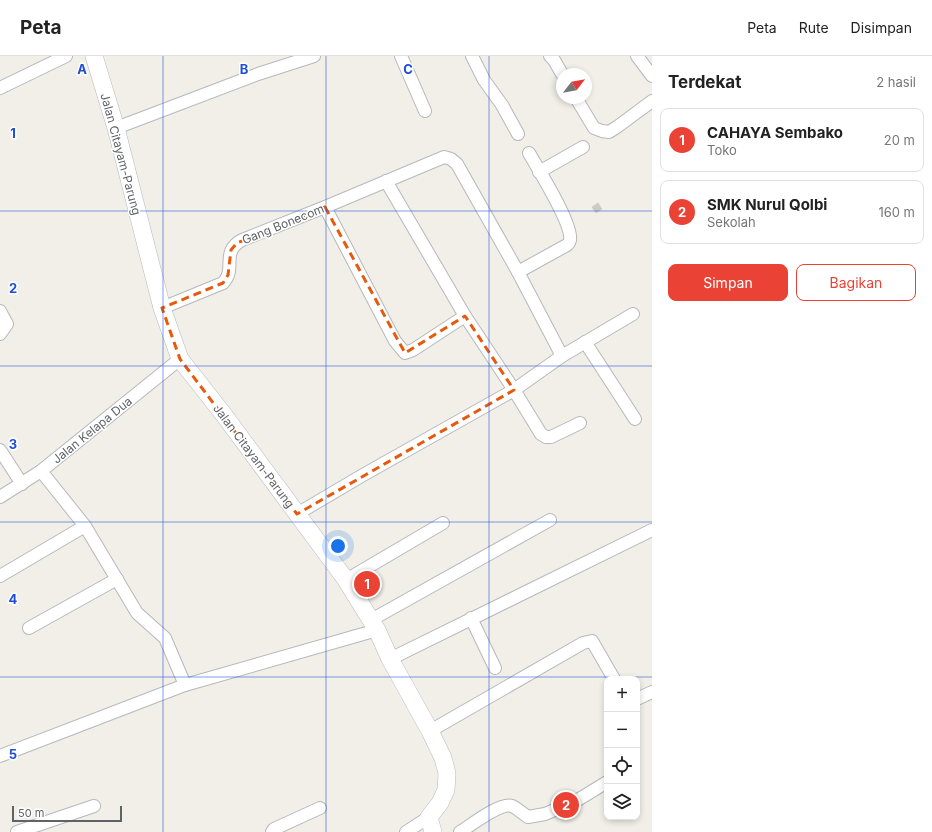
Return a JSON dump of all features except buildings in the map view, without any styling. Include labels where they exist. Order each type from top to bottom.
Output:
[{"type":"street","points":[[0,88],[66,56]]},
{"type":"street","name":"Jalan Citayam-Parung","points":[[94,56],[116,128],[162,308],[180,359],[346,580],[374,625],[390,659],[430,731],[447,773],[446,790],[431,824]]},
{"type":"street","points":[[116,128],[258,74],[314,56]]},
{"type":"street","points":[[401,56],[425,111]]},
{"type":"street","points":[[472,56],[484,80],[502,104],[518,134]]},
{"type":"street","points":[[550,56],[558,68]]},
{"type":"street","points":[[637,56],[652,76]]},
{"type":"street","points":[[580,104],[594,128],[609,132],[617,128],[652,101]]},
{"type":"street","points":[[539,172],[583,147]]},
{"type":"street","points":[[518,272],[570,242],[569,230],[564,217],[529,153]]},
{"type":"street","name":"Gang Bonecom","points":[[162,308],[223,283],[228,275],[229,255],[237,243],[325,208],[444,157],[451,159],[457,164],[518,272],[562,356]]},
{"type":"street","points":[[386,181],[465,316],[514,390],[540,434],[546,437],[551,437],[580,423]]},
{"type":"street","points":[[325,208],[395,341],[405,353],[413,350],[465,316]]},
{"type":"street","points":[[0,311],[6,324],[0,334]]},
{"type":"street","points":[[297,514],[514,390],[562,356],[633,314]]},
{"type":"street","points":[[585,342],[635,419]]},
{"type":"street","name":"Jalan Kelapa Dua","points":[[0,497],[41,471],[180,359]]},
{"type":"street","points":[[0,450],[22,484]]},
{"type":"street","points":[[41,471],[85,526],[140,616],[165,638],[185,685]]},
{"type":"street","points":[[0,756],[185,685],[374,625],[550,520]]},
{"type":"street","points":[[346,580],[443,523]]},
{"type":"street","points":[[0,576],[85,526]]},
{"type":"street","points":[[390,659],[652,530]]},
{"type":"street","points":[[29,628],[117,579]]},
{"type":"street","points":[[471,618],[495,668]]},
{"type":"street","points":[[430,731],[583,643],[592,642],[612,676]]},
{"type":"street","points":[[640,698],[652,692]]},
{"type":"street","points":[[460,832],[496,809],[504,806],[511,806],[528,817],[545,814],[576,802],[604,784]]},
{"type":"street","points":[[17,832],[94,806]]},
{"type":"street","points":[[272,832],[274,829],[320,808]]},
{"type":"street","points":[[406,832],[431,824]]},
{"type":"highlighted area","points":[[325,207],[405,353],[465,316],[514,390],[297,514],[180,359],[162,308],[223,283],[228,275],[231,250],[237,243]]},
{"type":"place","name":"CAHAYA Sembako","points":[[367,584]]},
{"type":"place","name":"SMK Nurul Qolbi","points":[[566,805]]}]
